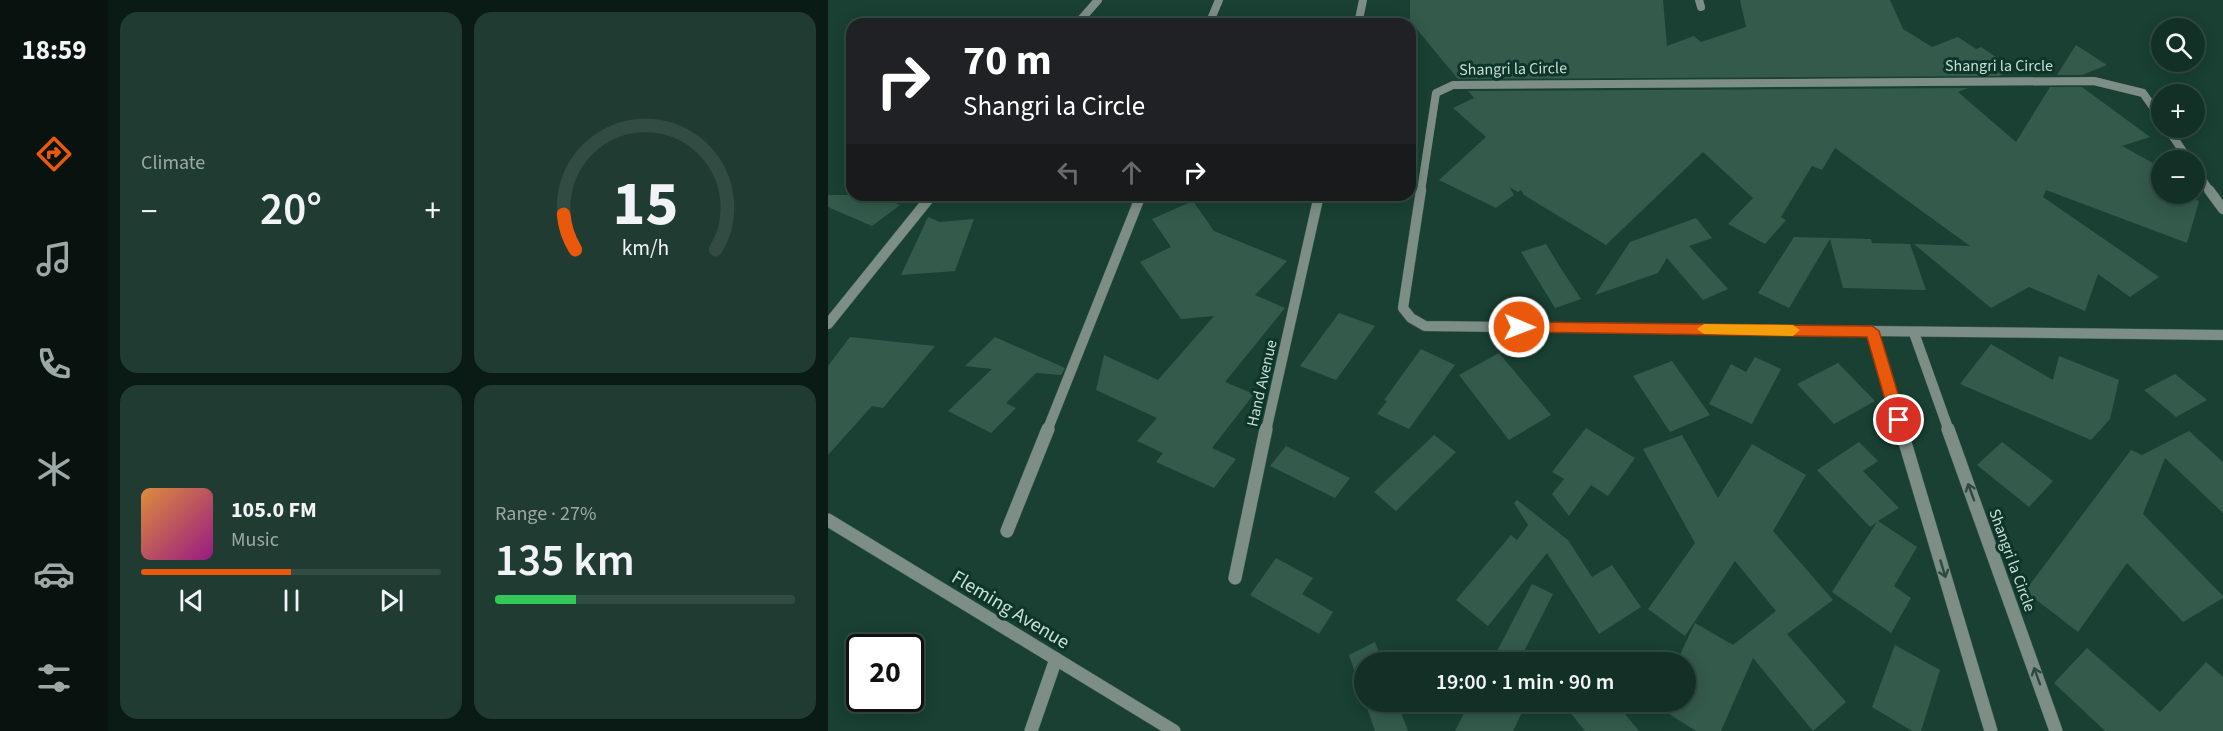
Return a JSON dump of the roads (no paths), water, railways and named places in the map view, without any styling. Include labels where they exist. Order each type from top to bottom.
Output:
[{"type":"street","points":[[1082,18],[1098,0]]},
{"type":"street","points":[[1212,18],[1219,0]]},
{"type":"street","points":[[1360,18],[1364,0]]},
{"type":"street","name":"Shangri la Circle","points":[[2151,104],[2143,93],[2094,81],[1453,85],[1436,93],[1403,308],[1412,318],[1425,326],[2223,335]]},
{"type":"street","points":[[2205,184],[2223,209]]},
{"type":"street","points":[[828,324],[927,201]]},
{"type":"street","points":[[1007,531],[1140,201]]},
{"type":"street","name":"Hand Avenue","points":[[1235,578],[1245,521],[1318,201]]},
{"type":"street","points":[[1872,331],[1991,731]]},
{"type":"street","name":"Shangri la Circle","points":[[1914,333],[2056,731]]},
{"type":"street","name":"Fleming Avenue","points":[[828,520],[1174,731]]},
{"type":"street","points":[[1030,731],[1056,659]]}]
